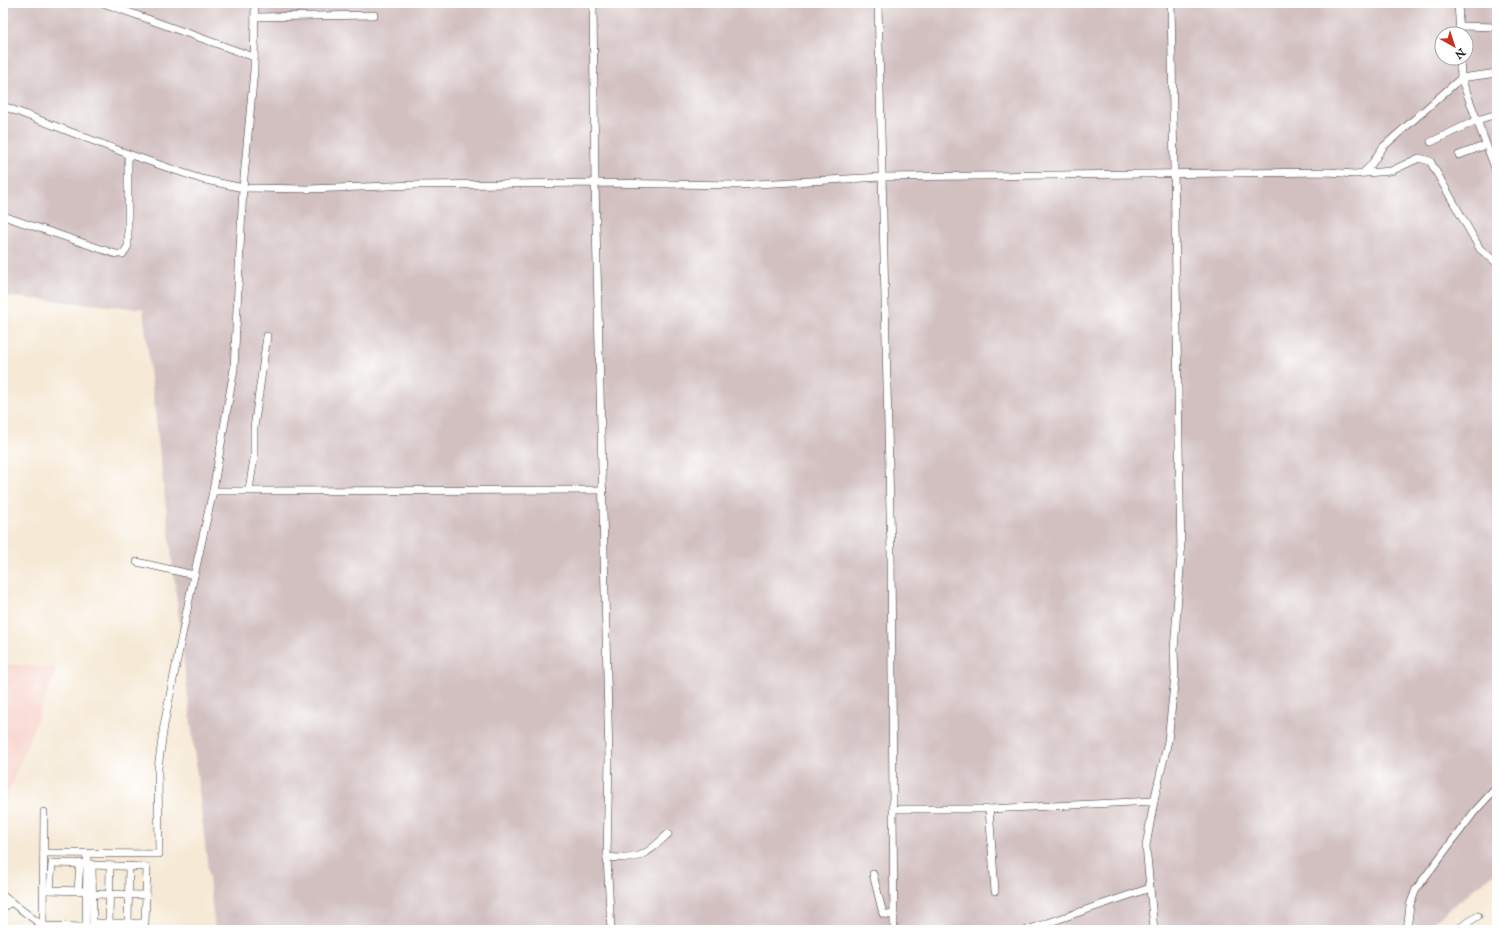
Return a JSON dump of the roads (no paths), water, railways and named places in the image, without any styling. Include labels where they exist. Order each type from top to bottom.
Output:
[{"type":"street","points":[[103,3],[254,57]]},
{"type":"street","points":[[44,853],[159,854],[158,768],[169,696],[213,491],[235,354],[243,188],[250,126],[254,57],[255,3]]},
{"type":"street","points":[[593,3],[595,183],[609,758],[607,857],[611,930]]},
{"type":"street","points":[[878,3],[891,554],[894,930]]},
{"type":"street","points":[[1154,930],[1146,846],[1154,801],[1168,741],[1175,676],[1174,650],[1182,555],[1173,174],[1171,3]]},
{"type":"street","points":[[1458,3],[1459,26]]},
{"type":"street","points":[[255,17],[374,15]]},
{"type":"street","points":[[1474,29],[1497,27]]},
{"type":"street","points":[[1460,66],[1461,78],[1497,173]]},
{"type":"street","points":[[1364,172],[1378,156],[1383,147],[1461,78],[1497,73]]},
{"type":"street","points":[[3,106],[128,154],[201,179],[243,188],[308,189],[416,184],[740,184],[882,177],[1364,172],[1391,171],[1419,158],[1430,161],[1480,249],[1497,263]]},
{"type":"street","points":[[1431,142],[1478,120],[1497,114]]},
{"type":"street","points":[[1459,156],[1486,145]]},
{"type":"street","points":[[3,216],[116,254],[123,254],[128,246],[128,154]]},
{"type":"street","points":[[249,490],[254,458],[254,428],[267,336]]},
{"type":"street","points":[[213,491],[249,490],[349,492],[603,490]]},
{"type":"street","points":[[136,562],[194,575]]},
{"type":"street","points":[[1407,930],[1410,905],[1416,889],[1475,811],[1497,788]]},
{"type":"street","points":[[894,809],[989,809],[1154,801]]},
{"type":"street","points":[[989,809],[995,891]]},
{"type":"street","points":[[44,812],[44,853],[47,890]]},
{"type":"street","points":[[607,857],[627,860],[639,857],[648,852],[668,834]]},
{"type":"street","points":[[87,854],[86,864],[88,893],[92,922],[110,927]]},
{"type":"street","points":[[3,896],[44,928],[110,927],[145,923],[146,867],[51,864],[44,928]]},
{"type":"street","points":[[78,891],[86,864]]},
{"type":"street","points":[[110,866],[110,927]]},
{"type":"street","points":[[128,924],[129,866]]},
{"type":"street","points":[[873,874],[883,914],[894,915]]},
{"type":"street","points":[[1026,930],[1150,888]]},
{"type":"street","points":[[47,890],[78,891],[110,895],[146,895]]},
{"type":"street","points":[[86,927],[88,893]]},
{"type":"street","points":[[3,908],[11,902]]},
{"type":"street","points":[[1456,930],[1478,916]]}]
